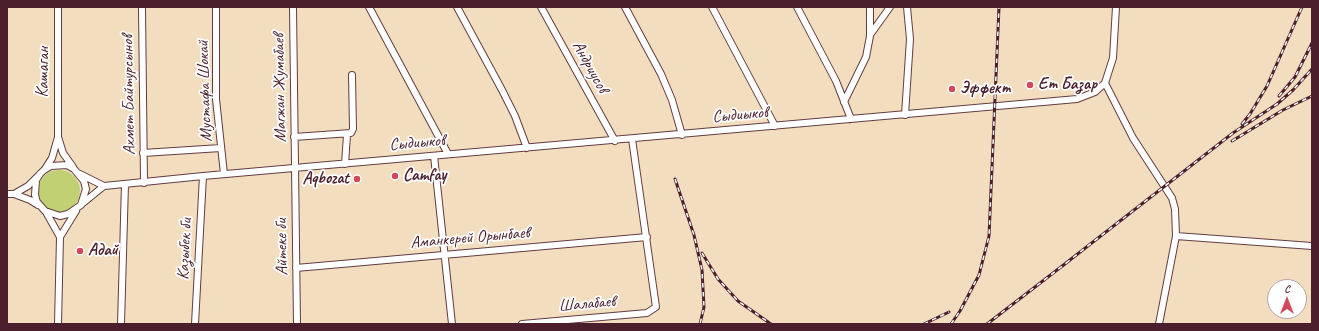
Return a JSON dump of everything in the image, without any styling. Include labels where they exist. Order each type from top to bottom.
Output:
[{"type":"street","name":"Кашаган","points":[[58,7],[58,137]]},
{"type":"street","name":"Ахмет Байтурсынов","points":[[142,7],[144,183]]},
{"type":"street","name":"Мустафа Шокай","points":[[216,7],[216,99],[224,174]]},
{"type":"street","name":"Магжан Жумабаев","points":[[293,7],[295,169]]},
{"type":"street","points":[[369,7],[448,154]]},
{"type":"street","points":[[456,7],[505,96],[526,148]]},
{"type":"street","name":"Андриусов","points":[[541,7],[615,141]]},
{"type":"street","points":[[625,7],[661,74],[672,100],[682,135]]},
{"type":"street","points":[[712,7],[775,126]]},
{"type":"street","points":[[797,7],[836,81],[850,119]]},
{"type":"street","points":[[844,102],[866,57],[870,36],[870,7]]},
{"type":"street","points":[[870,36],[890,7]]},
{"type":"street","points":[[905,115],[910,39],[907,7]]},
{"type":"street","points":[[1116,7],[1113,58],[1105,83],[1133,138],[1172,198],[1175,209],[1176,236],[1159,324]]},
{"type":"street","points":[[294,137],[351,134],[353,129],[352,75]]},
{"type":"street","name":"Сыдиыков","points":[[104,186],[224,174],[615,141],[1077,99],[1095,92],[1105,83]]},
{"type":"street","points":[[345,164],[347,135]]},
{"type":"street","points":[[7,194],[14,194],[30,200],[52,215],[64,215],[75,211],[104,186],[80,174],[74,168],[63,153],[58,137]]},
{"type":"street","points":[[58,137],[52,158],[36,180],[34,195],[60,237]]},
{"type":"street","points":[[632,139],[647,237]]},
{"type":"street","points":[[143,152],[221,148]]},
{"type":"street","points":[[434,156],[452,324]]},
{"type":"street","points":[[14,194],[28,186],[42,172],[59,164],[74,168]]},
{"type":"street","name":"Айтеке би","points":[[295,169],[297,324]]},
{"type":"street","points":[[58,324],[60,237],[81,205],[86,189],[80,174]]},
{"type":"street","name":"Казыбек би","points":[[195,324],[203,176]]},
{"type":"street","points":[[121,324],[125,184]]},
{"type":"street","points":[[1176,236],[1312,246]]},
{"type":"street","name":"Аманкерей Орынбаев","points":[[296,268],[647,237]]},
{"type":"street","name":"Шалабаев","points":[[522,324],[647,313],[654,309],[656,303],[647,237]]},
{"type":"green space","points":[[59,170],[74,176],[80,191],[74,206],[59,212],[44,206],[38,191],[44,176]]},
{"type":"railway","points":[[951,324],[960,311],[979,275],[989,236],[999,7]]},
{"type":"railway","points":[[1242,124],[1267,86],[1302,7]]},
{"type":"railway","points":[[1279,96],[1295,77],[1312,43]]},
{"type":"railway","points":[[1066,263],[1233,133],[1277,104],[1293,90],[1312,69]]},
{"type":"railway","points":[[1232,141],[1283,110],[1312,96]]},
{"type":"railway","points":[[675,179],[694,235],[702,270],[704,307],[700,324]]},
{"type":"railway","points":[[702,253],[718,279],[738,301],[771,324]]},
{"type":"railway","points":[[987,324],[1070,260]]},
{"type":"railway","points":[[924,324],[949,312]]},
{"type":"place","name":"Ет Базар","points":[[1030,85]]},
{"type":"place","name":"Эффект","points":[[952,89]]},
{"type":"place","name":"Camfay","points":[[395,176]]},
{"type":"place","name":"Aqbozat","points":[[357,179]]},
{"type":"place","name":"Адай","points":[[80,251]]}]
